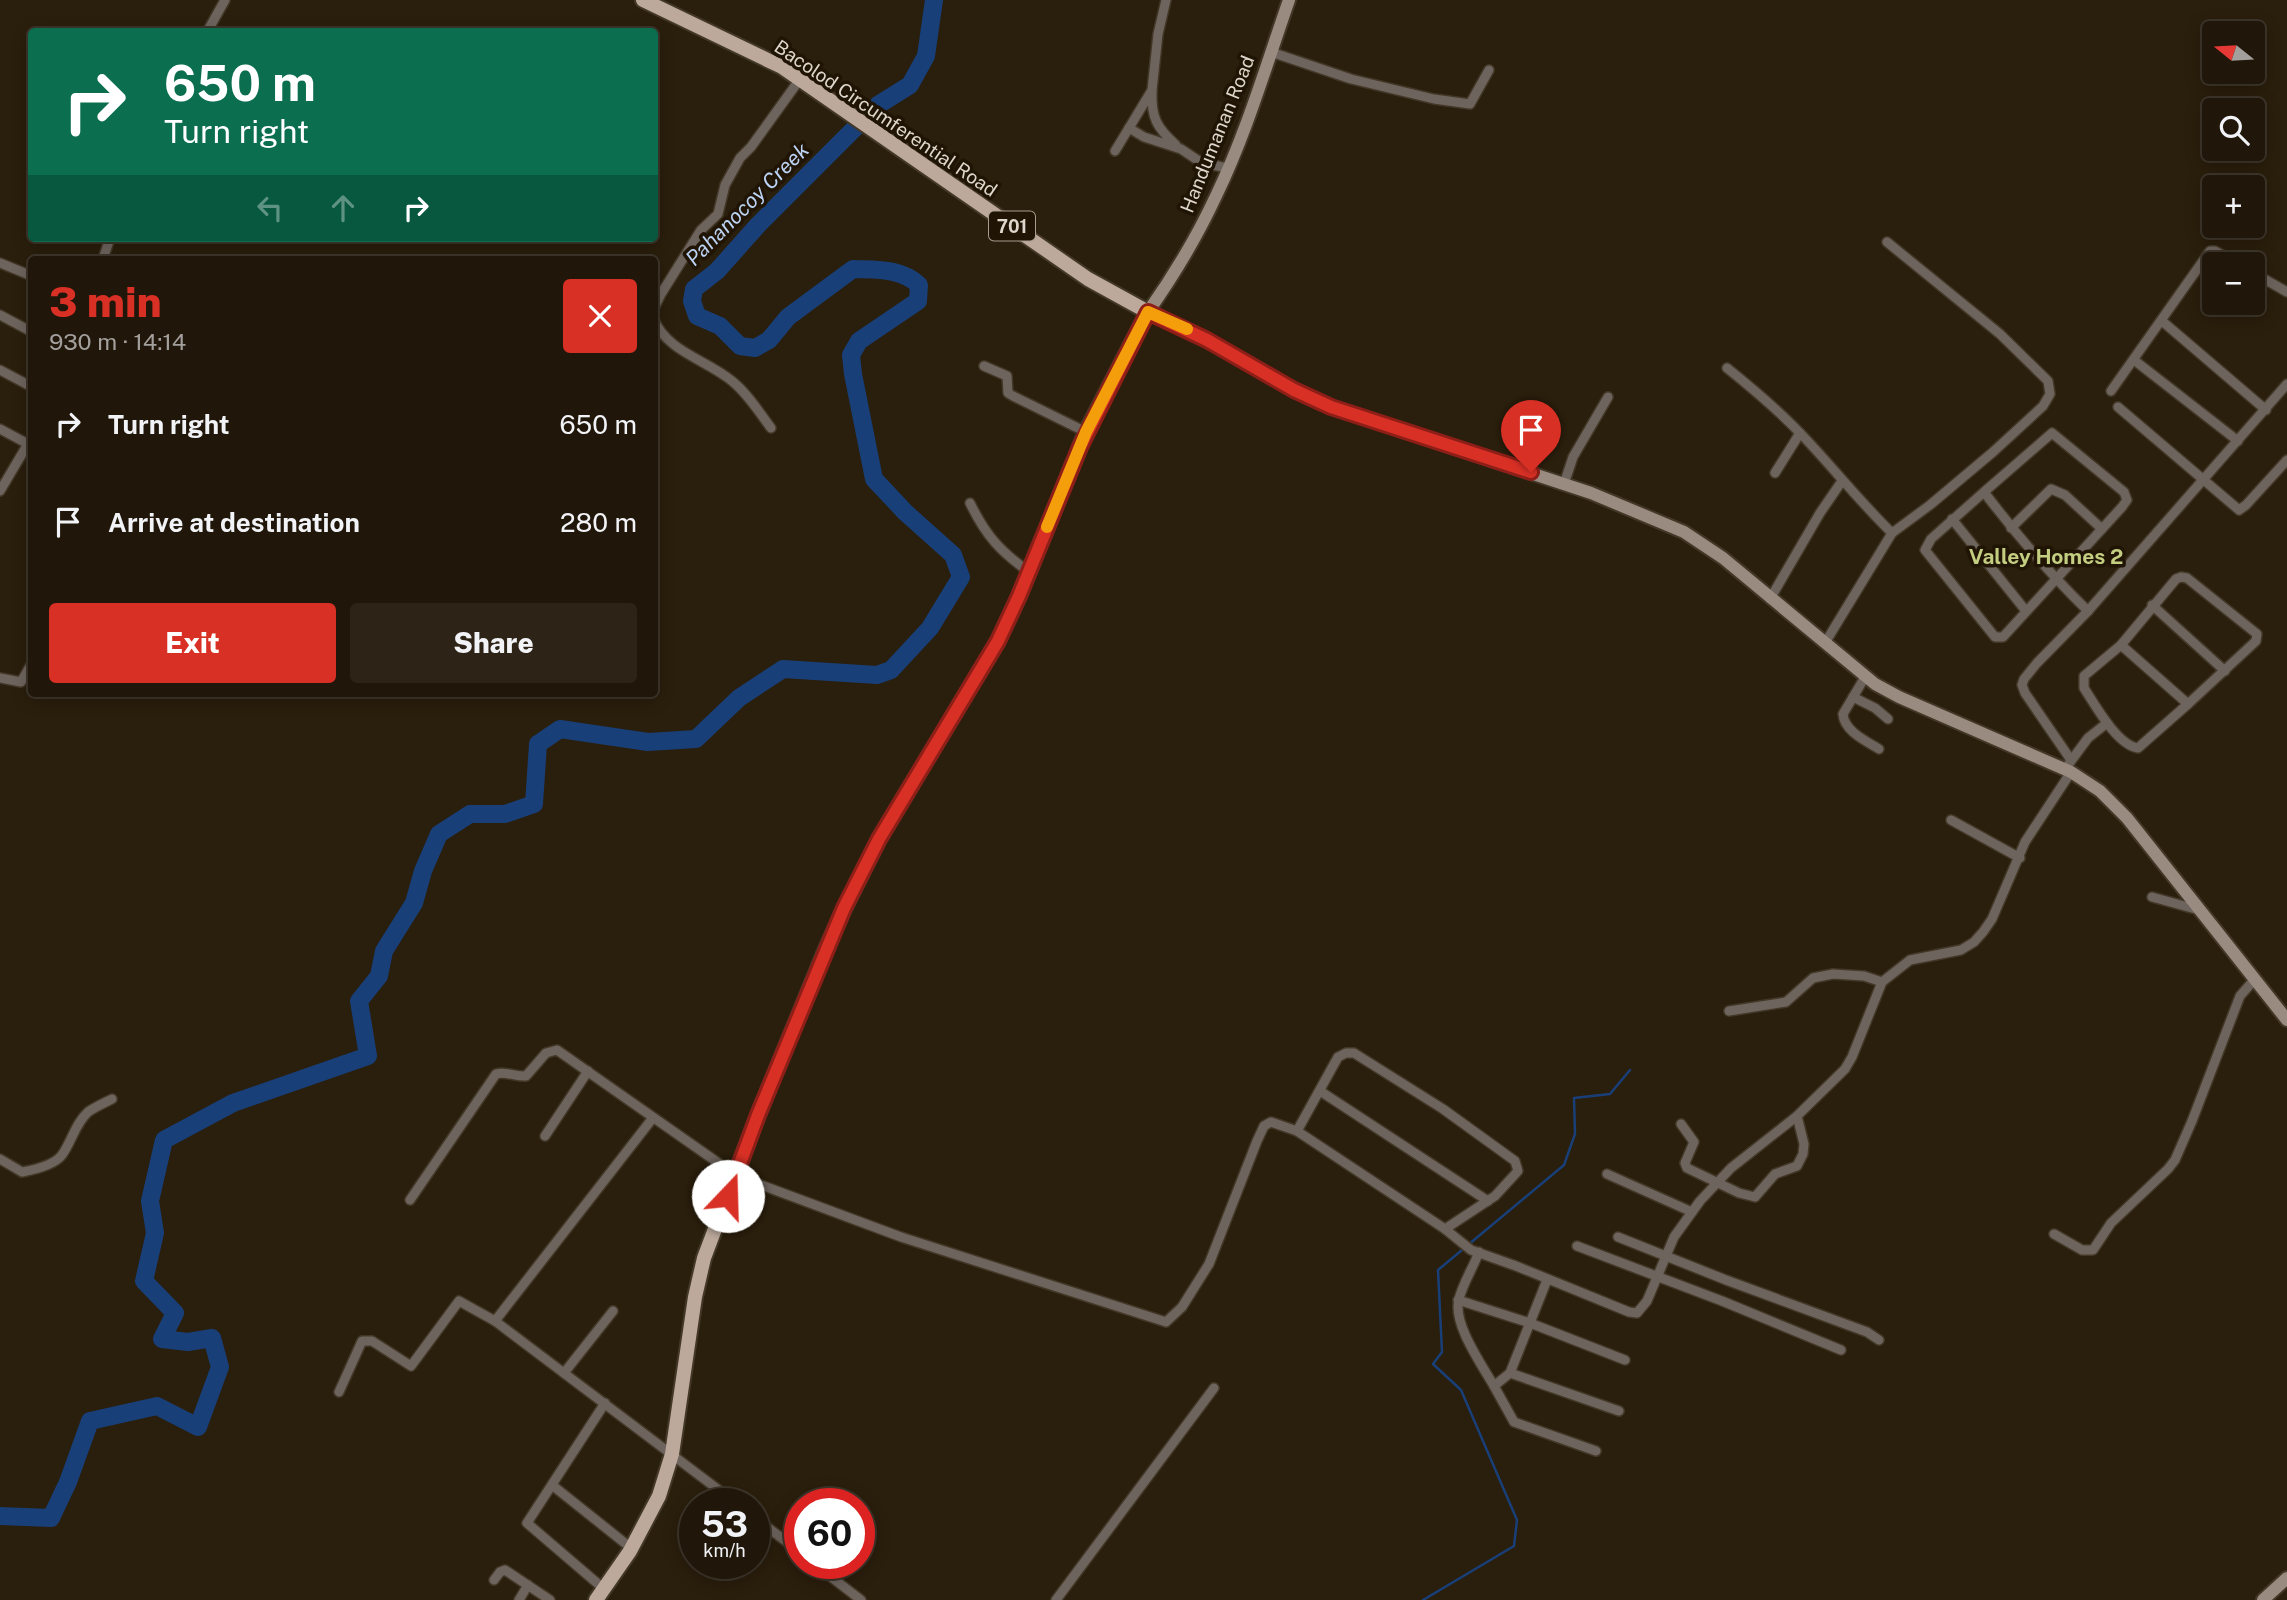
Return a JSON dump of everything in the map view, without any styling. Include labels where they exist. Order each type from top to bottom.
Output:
[{"type":"main road","name":"Bacolod Circumferential Road","points":[[643,0],[763,57],[800,79],[1088,279],[1148,312]]},
{"type":"main road","name":"Handumanan Road","points":[[1148,312],[1182,260],[1228,168],[1289,0]]},
{"type":"main road","points":[[600,1595],[631,1548],[659,1496],[672,1454],[695,1297],[704,1258],[758,1115],[844,908],[879,839],[993,650],[1029,572],[1086,432],[1148,312],[1207,340],[1294,390],[1331,407],[1618,503],[1685,532],[1704,544],[1865,677],[1899,697],[2069,767],[2115,804],[2287,1020]]},
{"type":"main road","points":[[2263,1600],[2287,1578]]},
{"type":"street","points":[[209,28],[225,0]]},
{"type":"street","points":[[1166,0],[1158,34],[1152,90],[1153,116],[1160,131],[1181,149],[1202,163],[1228,168]]},
{"type":"street","points":[[1271,52],[1351,79],[1434,99],[1470,104],[1489,70]]},
{"type":"street","points":[[658,299],[701,230],[718,214],[725,185],[740,158],[751,147],[800,79]]},
{"type":"street","points":[[1115,151],[1152,90]]},
{"type":"street","points":[[1129,128],[1181,149]]},
{"type":"street","points":[[1825,643],[1892,533],[1993,452],[2043,406],[2051,388],[2048,381],[2000,334],[1887,243]]},
{"type":"street","points":[[0,263],[28,274]]},
{"type":"street","points":[[2111,391],[2202,263]]},
{"type":"street","points":[[2265,279],[2287,292]]},
{"type":"street","points":[[0,315],[28,330]]},
{"type":"street","points":[[2162,321],[2266,410]]},
{"type":"street","points":[[658,329],[678,348],[735,383],[749,397],[771,428]]},
{"type":"street","points":[[2134,360],[2238,441]]},
{"type":"street","points":[[984,366],[1007,376],[1008,393],[1086,432]]},
{"type":"street","points":[[1727,368],[1761,395],[1800,433],[1892,533]]},
{"type":"street","points":[[0,370],[28,385]]},
{"type":"street","points":[[2069,767],[2022,685],[2037,663],[2088,611],[2287,384]]},
{"type":"street","points":[[1564,484],[1573,457],[1608,397]]},
{"type":"street","points":[[2118,407],[2237,509],[2242,509],[2287,460]]},
{"type":"street","points":[[0,429],[28,440]]},
{"type":"street","points":[[1775,473],[1800,433]]},
{"type":"street","points":[[2052,433],[2124,492],[2127,500],[2003,637],[1995,637],[1925,550],[1931,539],[1952,519],[2052,433]]},
{"type":"street","points":[[1,488],[28,444]]},
{"type":"street","points":[[1770,598],[1842,481]]},
{"type":"street","points":[[2011,528],[2051,489],[2065,495],[2102,529]]},
{"type":"street","points":[[1984,492],[2056,580],[2088,611]]},
{"type":"street","points":[[970,503],[1002,553],[1029,572]]},
{"type":"street","points":[[1952,519],[2026,611]]},
{"type":"street","points":[[2181,577],[2187,578],[2257,634],[2256,641],[2225,671],[2138,748],[2129,746],[2107,723],[2083,683],[2084,676],[2121,645],[2152,605],[2181,577]]},
{"type":"street","points":[[2152,605],[2225,671]]},
{"type":"street","points":[[2121,645],[2188,704]]},
{"type":"street","points":[[0,678],[21,682],[28,670]]},
{"type":"street","points":[[1865,677],[1843,714],[1843,720],[1861,738],[1879,749]]},
{"type":"street","points":[[1853,697],[1888,719]]},
{"type":"street","points":[[410,1200],[496,1074],[526,1076],[546,1053],[557,1050],[737,1176],[901,1237],[1167,1322],[1182,1307],[1209,1264],[1264,1126],[1271,1122],[1297,1130],[1475,1251],[1633,1313],[1641,1310],[1674,1237],[1717,1183],[1731,1168],[1797,1116],[1845,1069],[1882,982],[1910,960],[1961,950],[1974,942],[1992,919],[2025,842],[2069,767],[2088,738],[2107,723]]},
{"type":"street","points":[[1951,820],[2020,858]]},
{"type":"street","points":[[2152,897],[2199,910]]},
{"type":"street","points":[[1729,1011],[1786,1002],[1813,978],[1833,974],[1864,976],[1882,982]]},
{"type":"street","points":[[2054,1234],[2082,1250],[2093,1250],[2111,1223],[2168,1169],[2175,1160],[2192,1121],[2240,996],[2254,980]]},
{"type":"street","points":[[1297,1130],[1338,1057],[1346,1053],[1354,1053],[1443,1109],[1515,1161],[1518,1171],[1514,1178],[1488,1201],[1445,1229]]},
{"type":"street","points":[[545,1136],[588,1071]]},
{"type":"street","points":[[1320,1091],[1488,1201]]},
{"type":"street","points":[[0,1159],[22,1172],[57,1160],[79,1122],[89,1112],[112,1098]]},
{"type":"street","points":[[1681,1124],[1694,1142],[1685,1166],[1739,1193],[1755,1197],[1775,1174],[1797,1166],[1804,1144],[1797,1116]]},
{"type":"street","points":[[495,1321],[652,1119]]},
{"type":"street","points":[[1607,1174],[1692,1212]]},
{"type":"street","points":[[1618,1237],[1867,1332],[1879,1340]]},
{"type":"street","points":[[1577,1247],[1841,1350]]},
{"type":"street","points":[[1475,1251],[1458,1300],[1457,1314],[1463,1330],[1514,1422],[1595,1451]]},
{"type":"street","points":[[1494,1386],[1510,1373],[1547,1280]]},
{"type":"street","points":[[1458,1300],[1530,1323],[1625,1360]]},
{"type":"street","points":[[339,1392],[362,1341],[372,1341],[411,1366],[459,1301],[495,1321],[716,1488]]},
{"type":"street","points":[[564,1373],[613,1311]]},
{"type":"street","points":[[1510,1373],[1619,1411]]},
{"type":"street","points":[[1056,1600],[1214,1388]]},
{"type":"street","points":[[600,1595],[527,1524],[605,1403]]},
{"type":"street","points":[[552,1485],[631,1548]]},
{"type":"street","points":[[770,1529],[784,1540]]},
{"type":"street","points":[[494,1580],[505,1570],[550,1600]]},
{"type":"street","points":[[834,1579],[861,1600]]},
{"type":"street","points":[[519,1600],[528,1585]]},
{"type":"waterway","name":"Pahanocoy Creek","points":[[0,1516],[51,1518],[68,1482],[90,1421],[157,1406],[198,1427],[220,1367],[212,1338],[188,1342],[162,1339],[175,1313],[144,1281],[155,1233],[150,1201],[164,1140],[233,1103],[368,1056],[359,1001],[379,976],[384,951],[414,903],[423,871],[439,834],[470,814],[505,814],[534,804],[538,744],[560,729],[648,742],[696,739],[739,698],[783,669],[877,675],[891,670],[930,628],[961,577],[953,555],[905,512],[874,479],[851,355],[859,341],[918,301],[919,285],[897,273],[853,269],[788,317],[769,340],[755,348],[740,346],[720,326],[697,316],[692,301],[694,289],[717,271],[758,225],[878,105],[910,85],[926,56],[934,0]]},
{"type":"waterway","points":[[1423,1600],[1514,1546],[1517,1520],[1461,1390],[1433,1364],[1442,1352],[1438,1270],[1564,1165],[1575,1134],[1574,1098],[1610,1094],[1630,1070]]},
{"type":"slow traffic","points":[[1047,527],[1086,432],[1148,312],[1187,329]]},
{"type":"district","name":"Valley Homes 2","points":[[2046,556]]},
{"type":"route","points":[[728,1196],[758,1115],[844,908],[879,839],[998,641],[1073,461],[1148,312],[1207,340],[1294,390],[1331,407],[1531,472]]}]
